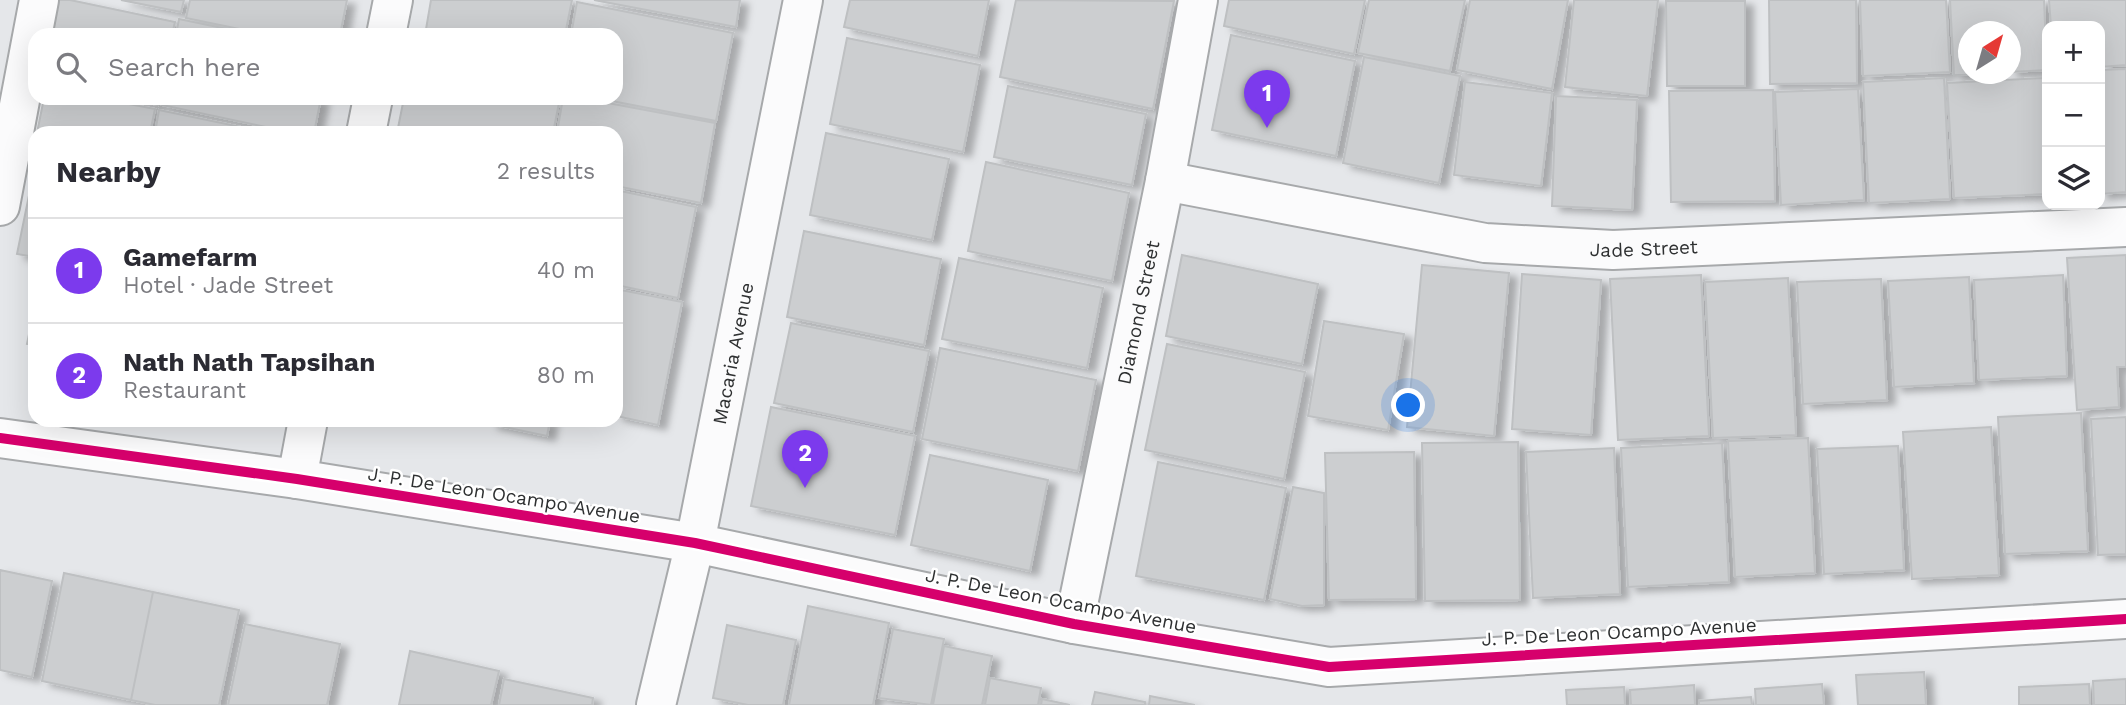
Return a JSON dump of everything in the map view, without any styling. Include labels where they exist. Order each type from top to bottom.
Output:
[{"type":"street","points":[[34,28],[39,0]]},
{"type":"street","points":[[387,28],[393,0]]},
{"type":"street","name":"Macaria Avenue","points":[[656,705],[695,543],[803,0]]},
{"type":"street","name":"Diamond Street","points":[[1074,624],[1165,181],[1198,0]]},
{"type":"street","points":[[0,206],[28,58]]},
{"type":"street","points":[[367,126],[372,105]]},
{"type":"street","name":"Jade Street","points":[[1165,181],[1485,243],[1601,249],[2126,227]]},
{"type":"street","points":[[297,480],[307,427]]},
{"type":"street","name":"J. P. De Leon Ocampo Avenue","points":[[0,438],[297,480],[695,543],[1074,624],[1329,667],[2126,619]]},
{"type":"building","points":[[55,0],[70,0],[175,22],[174,28],[49,28]]},
{"type":"building","points":[[121,0],[184,0],[181,12]]},
{"type":"building","points":[[190,0],[347,0],[341,28],[234,28],[186,18]]},
{"type":"building","points":[[431,0],[572,0],[566,28],[426,28]]},
{"type":"building","points":[[594,0],[740,0],[736,27]]},
{"type":"building","points":[[850,0],[989,0],[978,56],[844,27]]},
{"type":"building","points":[[1016,0],[1174,1],[1153,109],[1000,77]]},
{"type":"building","points":[[1229,0],[1365,0],[1354,54],[1224,26]]},
{"type":"building","points":[[1369,0],[1465,0],[1450,71],[1358,53]]},
{"type":"building","points":[[1470,0],[1568,0],[1552,89],[1457,70]]},
{"type":"building","points":[[1574,0],[1658,0],[1647,96],[1565,87]]},
{"type":"building","points":[[1769,0],[1856,0],[1857,83],[1770,84]]},
{"type":"building","points":[[1860,0],[1946,0],[1950,72],[1863,76]]},
{"type":"building","points":[[1950,0],[2044,0],[2042,70],[2021,71],[2021,21],[1958,21],[1958,75],[1954,75]]},
{"type":"building","points":[[2049,0],[2126,0],[2126,65],[2105,67],[2105,21],[2051,21]]},
{"type":"building","points":[[1666,1],[1745,1],[1745,86],[1667,86]]},
{"type":"building","points":[[577,2],[733,33],[716,121],[623,103],[623,28],[572,28]]},
{"type":"building","points":[[179,19],[222,28],[177,28]]},
{"type":"building","points":[[1231,35],[1355,61],[1336,156],[1212,130]]},
{"type":"building","points":[[847,38],[980,65],[963,152],[830,124]]},
{"type":"building","points":[[1364,57],[1460,76],[1439,183],[1343,163]]},
{"type":"building","points":[[2126,69],[2126,192],[2105,194],[2105,70]]},
{"type":"building","points":[[1944,78],[1950,199],[1869,203],[1863,82]]},
{"type":"building","points":[[2042,78],[2042,194],[1954,198],[1947,83],[2021,84],[2021,79]]},
{"type":"building","points":[[1465,82],[1552,93],[1541,186],[1454,175]]},
{"type":"building","points":[[1008,86],[1146,114],[1132,185],[994,157]]},
{"type":"building","points":[[1858,89],[1864,200],[1781,205],[1775,92]]},
{"type":"building","points":[[1773,90],[1775,201],[1671,202],[1669,91]]},
{"type":"building","points":[[1556,96],[1637,100],[1632,210],[1552,206]]},
{"type":"building","points":[[43,105],[134,105],[155,109],[151,126],[38,126]]},
{"type":"building","points":[[162,105],[320,105],[315,126],[261,126]]},
{"type":"building","points":[[403,105],[559,105],[554,126],[398,126]]},
{"type":"building","points":[[562,105],[619,105],[715,123],[701,203],[623,187],[623,126],[558,126]]},
{"type":"building","points":[[159,110],[236,126],[156,126]]},
{"type":"building","points":[[826,133],[949,159],[932,240],[810,215]]},
{"type":"building","points":[[986,162],[1129,193],[1112,281],[968,251]]},
{"type":"building","points":[[623,191],[696,207],[678,298],[623,286]]},
{"type":"building","points":[[28,200],[28,256],[17,254]]},
{"type":"building","points":[[804,231],[941,259],[924,345],[787,317]]},
{"type":"building","points":[[1182,255],[1318,284],[1302,364],[1166,336]]},
{"type":"building","points":[[2126,255],[2126,367],[2117,367],[2119,407],[2077,410],[2067,258]]},
{"type":"building","points":[[959,258],[1103,288],[1087,368],[942,339]]},
{"type":"building","points":[[1422,265],[1509,273],[1494,436],[1407,427]]},
{"type":"building","points":[[1522,274],[1601,280],[1591,435],[1512,429]]},
{"type":"building","points":[[1701,275],[1709,436],[1618,440],[1610,279]]},
{"type":"building","points":[[2063,275],[2067,376],[1979,380],[1974,280]]},
{"type":"building","points":[[1969,277],[1974,383],[1894,387],[1888,281]]},
{"type":"building","points":[[1788,278],[1796,435],[1713,438],[1705,282]]},
{"type":"building","points":[[1881,279],[1887,400],[1803,404],[1797,282]]},
{"type":"building","points":[[623,290],[682,302],[658,425],[623,418]]},
{"type":"building","points":[[1324,321],[1404,334],[1388,430],[1308,416]]},
{"type":"building","points":[[791,323],[929,351],[913,432],[774,403]]},
{"type":"building","points":[[1167,344],[1305,372],[1284,479],[1145,450]]},
{"type":"building","points":[[940,348],[1096,380],[1078,471],[922,439]]},
{"type":"building","points":[[771,407],[915,436],[895,535],[751,506]]},
{"type":"building","points":[[2081,413],[2088,551],[2005,554],[1998,417]]},
{"type":"building","points":[[2126,417],[2126,554],[2098,555],[2091,419]]},
{"type":"building","points":[[504,427],[549,427],[547,436]]},
{"type":"building","points":[[1991,427],[1999,575],[1912,579],[1903,432]]},
{"type":"building","points":[[1808,438],[1815,573],[1735,577],[1728,441]]},
{"type":"building","points":[[1518,442],[1520,600],[1425,601],[1422,443]]},
{"type":"building","points":[[1722,443],[1729,582],[1628,587],[1621,448]]},
{"type":"building","points":[[1898,446],[1904,570],[1824,574],[1817,449]]},
{"type":"building","points":[[1614,448],[1620,594],[1533,598],[1526,452]]},
{"type":"building","points":[[1414,452],[1416,599],[1329,600],[1325,453]]},
{"type":"building","points":[[930,455],[1048,480],[1030,571],[911,545]]},
{"type":"building","points":[[1158,462],[1286,488],[1264,600],[1136,576]]},
{"type":"building","points":[[1293,487],[1324,493],[1324,605],[1302,606],[1270,599]]},
{"type":"building","points":[[0,570],[52,581],[32,677],[0,670]]},
{"type":"building","points":[[64,573],[153,592],[131,700],[42,681]]},
{"type":"building","points":[[153,592],[239,610],[219,705],[155,705],[131,700]]},
{"type":"building","points":[[808,606],[889,623],[873,705],[789,705]]},
{"type":"building","points":[[245,624],[340,644],[327,705],[228,705]]},
{"type":"building","points":[[727,625],[796,640],[783,705],[748,705],[713,698]]},
{"type":"building","points":[[893,629],[944,639],[931,705],[879,698]]},
{"type":"building","points":[[944,646],[992,656],[982,705],[933,705]]},
{"type":"building","points":[[410,651],[499,671],[491,705],[399,705]]},
{"type":"building","points":[[1924,672],[1926,705],[1858,705],[1856,675]]},
{"type":"building","points":[[990,678],[1041,688],[1038,705],[985,705]]},
{"type":"building","points":[[504,679],[593,698],[592,705],[499,705]]},
{"type":"building","points":[[2126,679],[2126,705],[2094,705],[2093,681]]},
{"type":"building","points":[[1822,684],[1824,705],[1756,705],[1755,689]]},
{"type":"building","points":[[2089,684],[2090,705],[2019,705],[2019,687]]},
{"type":"building","points":[[1694,685],[1695,705],[1631,705],[1630,690]]},
{"type":"building","points":[[1624,687],[1625,705],[1567,705],[1566,690]]},
{"type":"building","points":[[1095,692],[1145,702],[1145,705],[1092,705]]},
{"type":"building","points":[[1150,696],[1195,705],[1149,705]]},
{"type":"building","points":[[1751,697],[1752,705],[1699,705],[1699,701]]},
{"type":"building","points":[[1042,699],[1070,705],[1041,705]]},
{"type":"cycle path","points":[[0,438],[297,479],[695,543],[1074,624],[1329,667],[2126,619]]},
{"type":"place","name":"Gamefarm","points":[[1267,128]]},
{"type":"place","name":"Nath Nath Tapsihan","points":[[805,488]]}]
